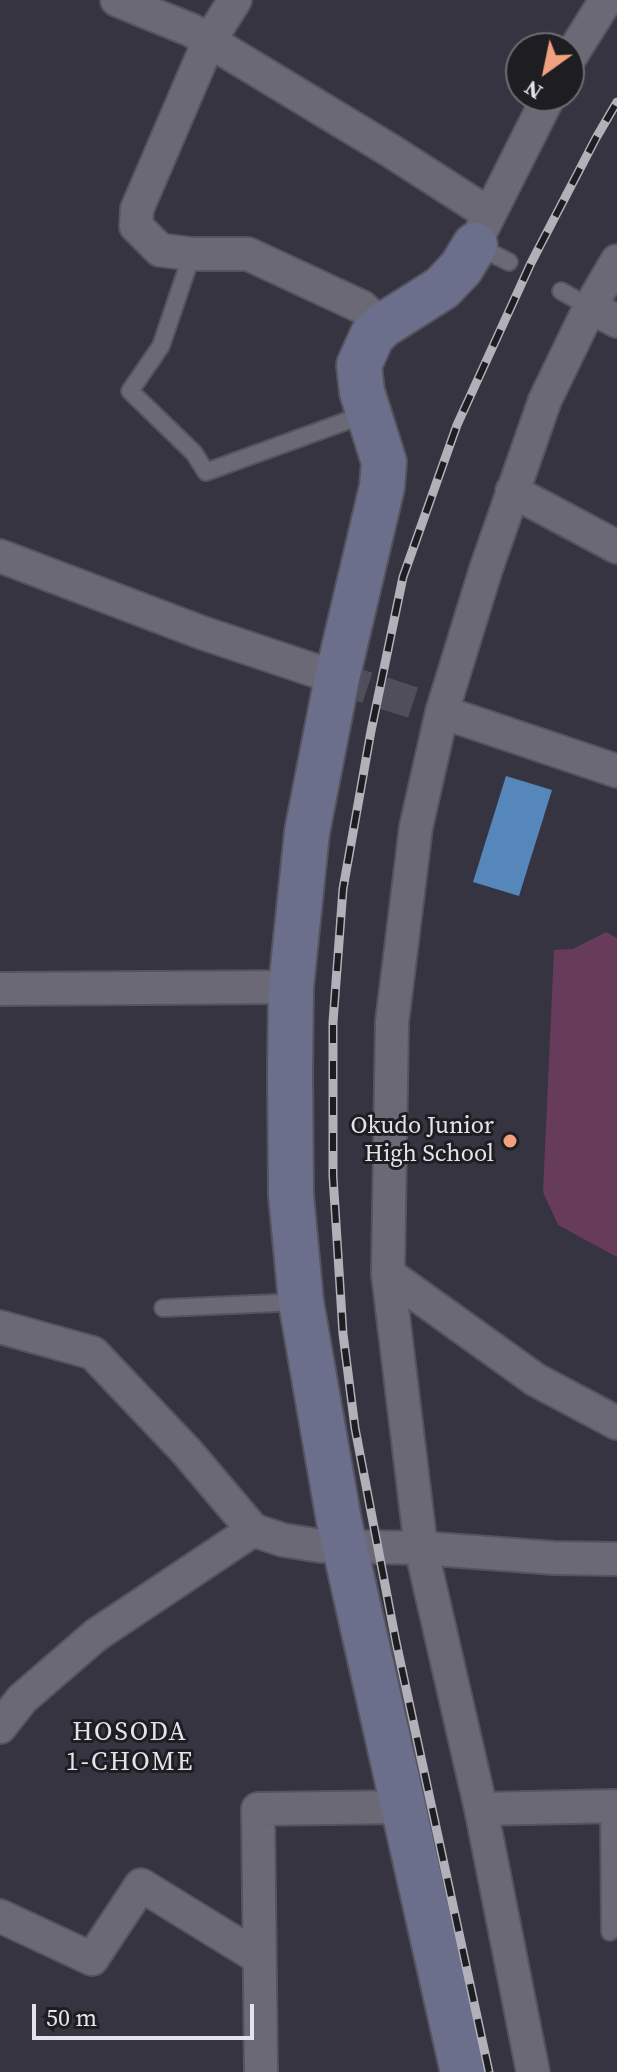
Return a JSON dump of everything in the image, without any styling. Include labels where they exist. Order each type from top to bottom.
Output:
[{"type":"street","points":[[117,0],[191,30],[391,151],[491,240]]},
{"type":"street","points":[[235,0],[209,41],[137,209],[136,226],[160,250],[192,254],[248,254],[362,307],[382,326]]},
{"type":"street","points":[[585,32],[604,1]]},
{"type":"street","points":[[463,2072],[344,1546],[301,1302],[291,1195],[291,987],[307,832],[337,678],[382,487],[384,462],[362,392],[359,365],[372,336],[382,326],[442,288],[491,240],[543,112]]},
{"type":"street","points":[[533,2072],[481,1809],[421,1548],[388,1274],[392,1022],[416,827],[442,712],[512,491],[545,400],[604,314],[617,261]]},
{"type":"street","points":[[512,491],[617,547]]},
{"type":"street","points":[[0,556],[200,632],[337,678]]},
{"type":"street","points":[[442,712],[617,771]]},
{"type":"street","points":[[0,989],[291,987]]},
{"type":"street","points":[[388,1274],[536,1380],[617,1423]]},
{"type":"street","points":[[0,1327],[93,1353],[187,1452],[253,1530],[283,1540],[344,1546],[617,1559]]},
{"type":"street","points":[[0,1727],[22,1699],[96,1635],[253,1530]]},
{"type":"street","points":[[481,1809],[613,1806]]},
{"type":"street","points":[[261,2072],[258,1809],[402,1807]]},
{"type":"street","points":[[0,1916],[92,1959],[141,1885],[258,1957]]},
{"type":"lane","points":[[192,254],[161,346],[130,391],[194,453],[206,472],[368,414]]},
{"type":"lane","points":[[561,291],[604,314]]},
{"type":"lane","points":[[163,1308],[301,1302]]},
{"type":"lane","points":[[610,1932],[613,1806]]},
{"type":"shaded area","points":[[606,932],[617,938],[617,1257],[558,1225],[543,1192],[554,950],[573,949]]},
{"type":"water","points":[[506,776],[552,790],[519,896],[473,882]]},
{"type":"tunnel","points":[[337,678],[442,712]]},
{"type":"railway","points":[[489,2072],[396,1642],[355,1428],[343,1334],[333,1176],[333,1022],[343,889],[403,577],[457,425],[531,263],[617,102]]},
{"type":"place","name":"Okudo Junior High School","points":[[510,1141]]},
{"type":"district","name":"HOSODA 1-CHOME","points":[[130,1748]]}]
